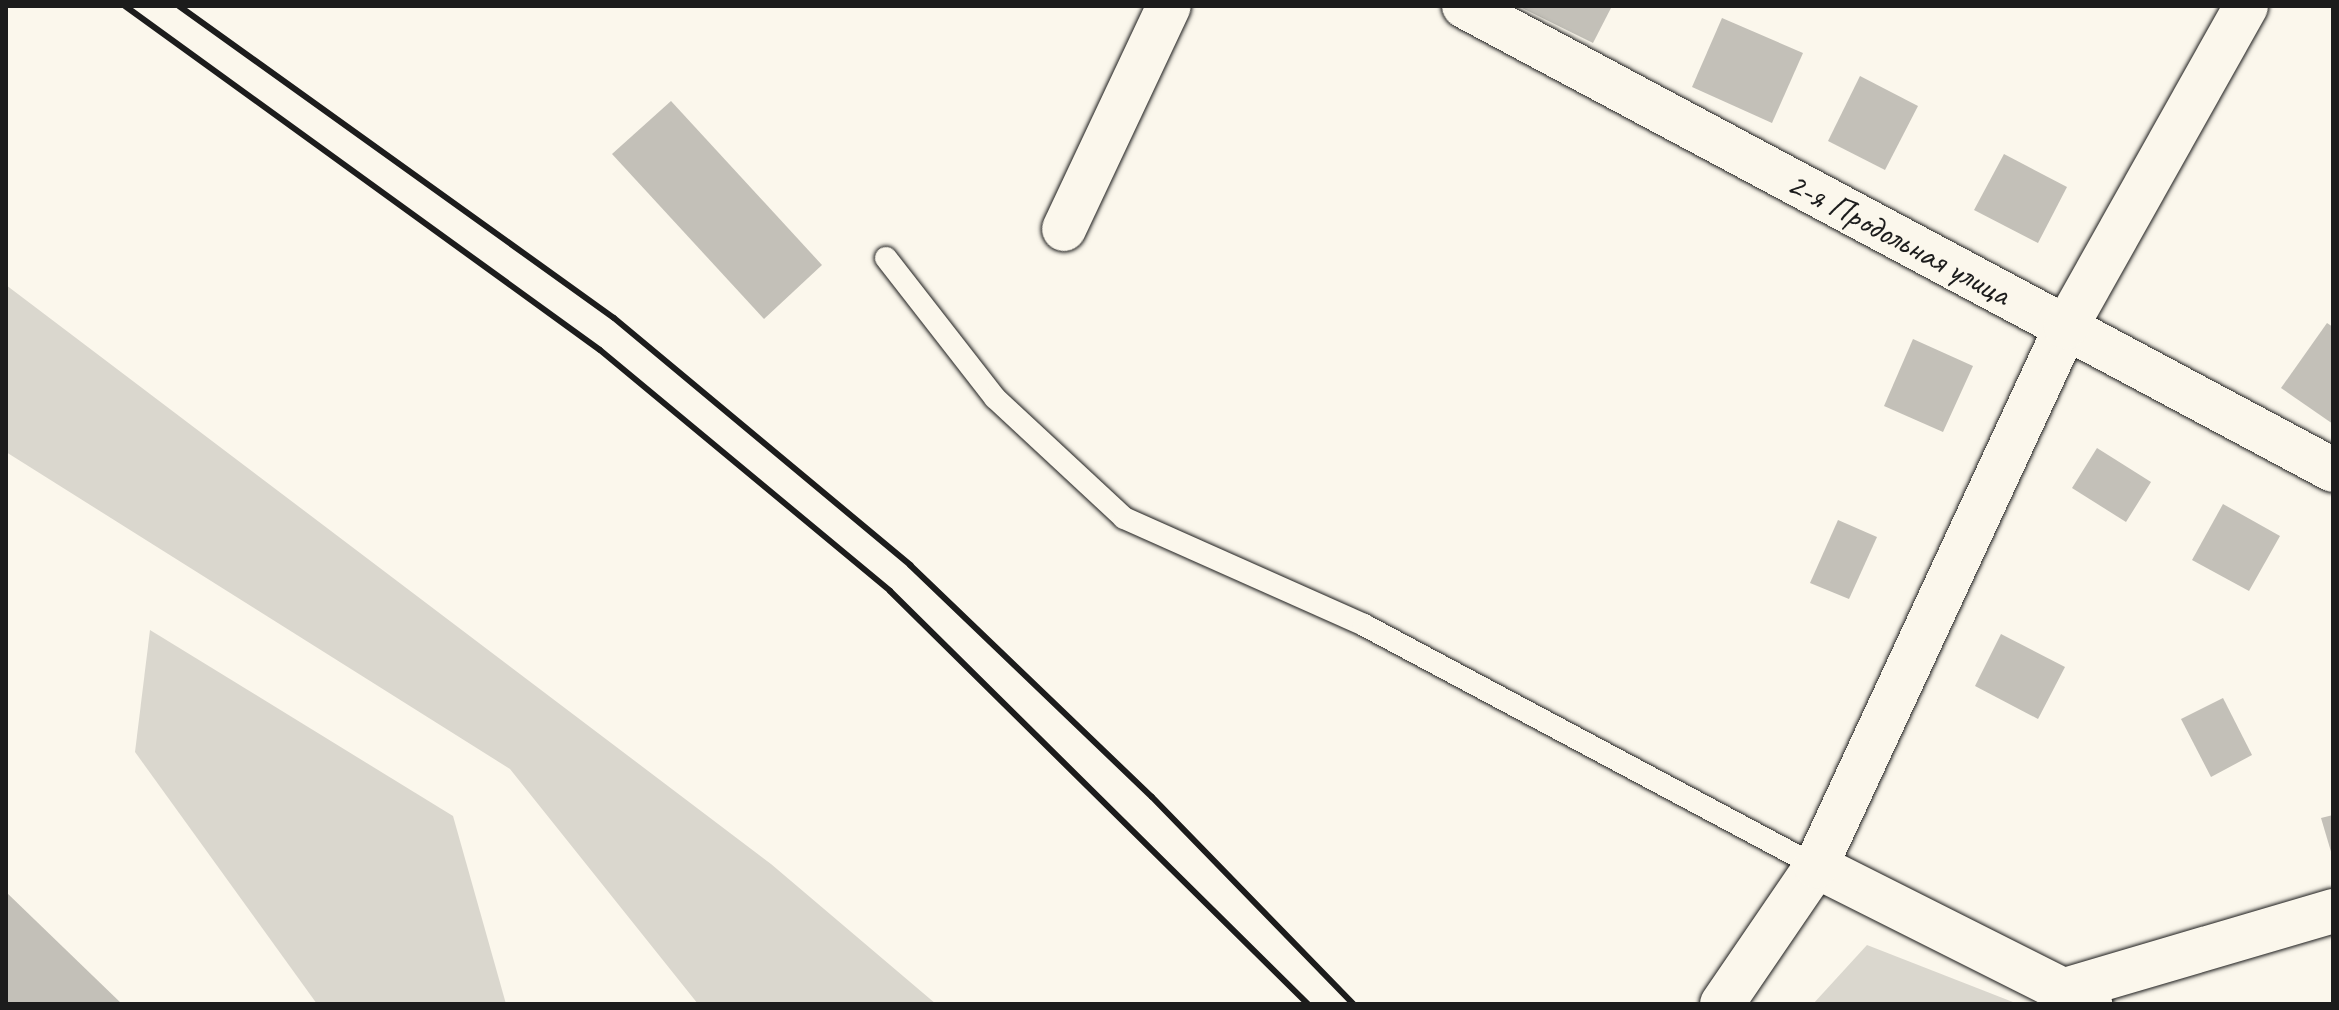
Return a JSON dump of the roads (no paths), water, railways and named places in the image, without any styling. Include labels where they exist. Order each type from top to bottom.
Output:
[{"type":"street","points":[[1064,229],[1169,6]]},
{"type":"street","name":"2-я Продольная улица","points":[[1464,6],[2333,470]]},
{"type":"street","points":[[1722,1004],[1816,866],[2066,327],[2246,6]]},
{"type":"street","points":[[1816,866],[2079,996],[2333,911]]},
{"type":"lane","points":[[886,258],[995,398],[1124,518],[1364,625],[1816,866]]},
{"type":"railway","points":[[125,6],[600,350],[890,591],[1308,1004]]},
{"type":"railway","points":[[179,6],[614,318],[910,565],[1152,797],[1353,1004]]}]
